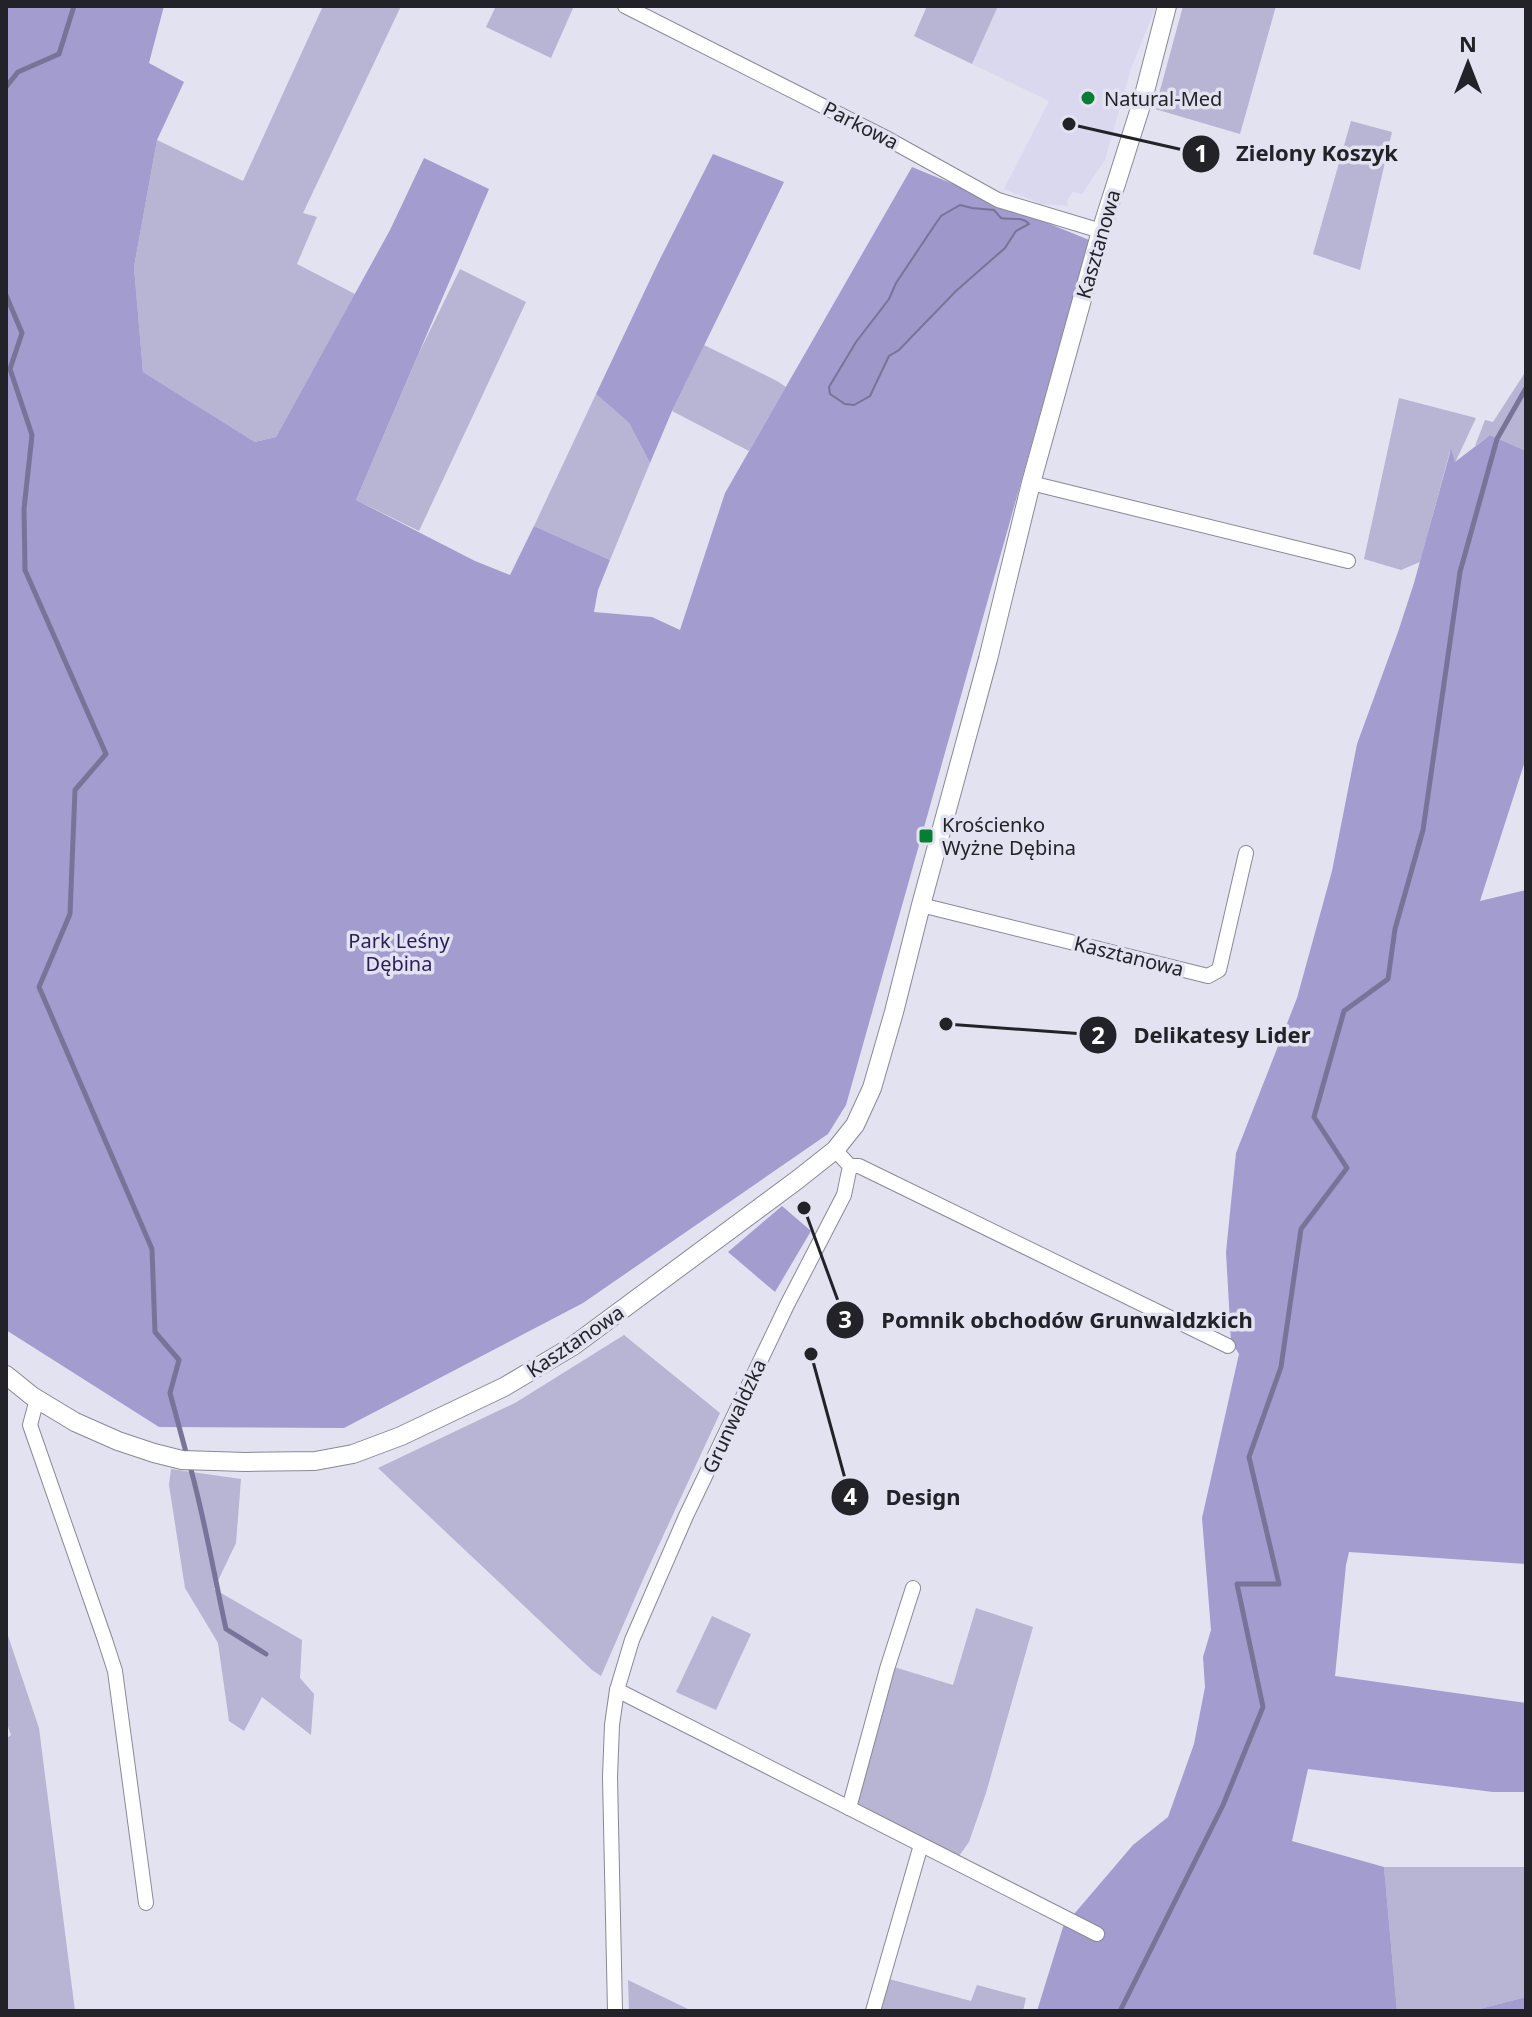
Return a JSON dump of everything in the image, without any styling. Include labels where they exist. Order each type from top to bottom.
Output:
[{"type":"street","name":"Parkowa","points":[[625,6],[888,139],[998,200],[1101,231]]},
{"type":"street","name":"Kasztanowa","points":[[6,1375],[34,1397],[75,1422],[154,1453],[192,1460],[315,1461],[353,1454],[401,1436],[504,1387],[573,1346],[835,1150],[855,1125],[872,1088],[988,659],[1031,483],[1101,231],[1143,99],[1167,6]]},
{"type":"street","points":[[1031,483],[1348,561]]},
{"type":"street","name":"Kasztanowa","points":[[921,905],[1208,976],[1219,970],[1246,853]]},
{"type":"street","points":[[835,1150],[850,1166],[862,1168],[1228,1346]]},
{"type":"street","name":"Grunwaldzka","points":[[615,2011],[610,1777],[617,1690],[632,1640],[686,1516],[787,1305],[844,1195],[850,1166]]},
{"type":"street","points":[[34,1397],[30,1425],[115,1671],[146,1903]]},
{"type":"street","points":[[849,1808],[913,1588]]},
{"type":"street","points":[[617,1690],[1097,1934]]},
{"type":"street","points":[[873,2011],[921,1845]]},
{"type":"shaded area","points":[[323,6],[401,6],[303,213],[317,217],[297,264],[355,294],[276,437],[255,442],[143,372],[134,267],[157,140],[243,181]]},
{"type":"shaded area","points":[[496,6],[574,6],[551,58],[486,27]]},
{"type":"shaded area","points":[[927,6],[998,6],[972,64],[914,36]]},
{"type":"shaded area","points":[[998,6],[1156,6],[1131,69],[1105,160],[1082,194],[1073,192],[1067,200],[1068,206],[1041,204],[1004,189],[1049,101],[972,64]]},
{"type":"shaded area","points":[[1183,6],[1276,6],[1240,134],[1155,109]]},
{"type":"shaded area","points":[[1351,121],[1392,132],[1360,270],[1313,254]]},
{"type":"shaded area","points":[[960,205],[994,210],[1001,218],[1019,219],[1029,224],[1016,231],[1005,248],[956,291],[899,350],[889,356],[870,396],[854,405],[845,404],[830,394],[829,387],[941,216]]},
{"type":"shaded area","points":[[460,269],[526,302],[419,531],[356,500],[419,353]]},
{"type":"shaded area","points":[[704,345],[786,387],[749,451],[672,411]]},
{"type":"shaded area","points":[[1526,371],[1526,451],[1490,435],[1475,446],[1485,420],[1493,422]]},
{"type":"shaded area","points":[[596,394],[629,423],[650,463],[610,560],[534,526]]},
{"type":"shaded area","points":[[1399,398],[1476,418],[1455,463],[1450,451],[1420,562],[1401,570],[1364,559]]},
{"type":"shaded area","points":[[624,1335],[720,1413],[601,1676],[378,1468],[515,1403]]},
{"type":"shaded area","points":[[171,1469],[241,1479],[236,1543],[214,1589],[302,1640],[300,1678],[314,1694],[311,1735],[262,1697],[244,1731],[229,1721],[218,1643],[185,1588],[169,1485]]},
{"type":"shaded area","points":[[976,1608],[1033,1627],[986,1793],[969,1842],[959,1856],[951,1855],[857,1803],[894,1667],[953,1685]]},
{"type":"shaded area","points":[[712,1616],[751,1634],[716,1710],[676,1692]]},
{"type":"shaded area","points":[[6,1630],[39,1728],[75,2011],[6,2011],[6,1739],[11,1735],[6,1721]]},
{"type":"shaded area","points":[[1384,1867],[1526,1867],[1526,1997],[1472,2011],[1397,2011]]},
{"type":"shaded area","points":[[889,1979],[971,2001],[977,1985],[1026,1998],[1023,2011],[880,2011]]},
{"type":"shaded area","points":[[628,1980],[692,2011],[629,2011]]},
{"type":"green space","name":"Park Leśny Dębina","points":[[6,6],[164,6],[149,63],[184,82],[157,140],[134,267],[143,372],[255,442],[276,437],[390,230],[424,158],[489,189],[356,500],[475,561],[510,575],[534,526],[610,560],[598,590],[594,612],[652,617],[680,630],[725,493],[912,167],[1089,240],[846,1105],[828,1134],[583,1303],[344,1428],[159,1427],[6,1330]]},
{"type":"green space","points":[[713,154],[784,182],[672,411],[650,463],[629,423],[596,394]]},
{"type":"green space","points":[[1490,435],[1526,451],[1526,758],[1480,901],[1526,890],[1526,1564],[1349,1552],[1335,1676],[1526,1703],[1526,1792],[1493,1792],[1308,1769],[1292,1841],[1384,1867],[1397,2011],[1037,2011],[1063,1927],[1133,1845],[1168,1817],[1194,1744],[1205,1687],[1203,1657],[1211,1630],[1202,1518],[1239,1354],[1231,1341],[1226,1252],[1236,1153],[1297,998],[1332,871],[1357,744],[1414,583],[1451,449],[1455,462]]},
{"type":"green space","points":[[782,1206],[811,1231],[775,1292],[728,1252]]},
{"type":"green space","points":[[1526,1997],[1526,2011],[1472,2011]]},
{"type":"waterway","points":[[6,87],[18,72],[59,54],[74,6]]},
{"type":"waterway","points":[[6,295],[22,333],[10,369],[32,435],[24,509],[25,570],[106,754],[75,790],[70,914],[39,987],[152,1249],[155,1332],[179,1360],[170,1393],[187,1456]]},
{"type":"waterway","points":[[1120,2011],[1223,1805],[1263,1707],[1237,1584],[1279,1584],[1249,1457],[1281,1367],[1301,1229],[1347,1168],[1314,1117],[1344,1011],[1388,979],[1395,929],[1423,830],[1460,572],[1497,439],[1526,388]]},
{"type":"waterway","points":[[190,1466],[226,1629],[266,1654]]},
{"type":"place","name":"Natural-Med","points":[[1088,98]]},
{"type":"place","name":"Zielony Koszyk","points":[[1069,124]]},
{"type":"place","name":"Krościenko Wyżne Dębina","points":[[926,836]]},
{"type":"place","name":"Delikatesy Lider","points":[[946,1024]]},
{"type":"place","name":"Pomnik obchodów Grunwaldzkich","points":[[804,1208]]},
{"type":"place","name":"Design","points":[[811,1354]]}]
